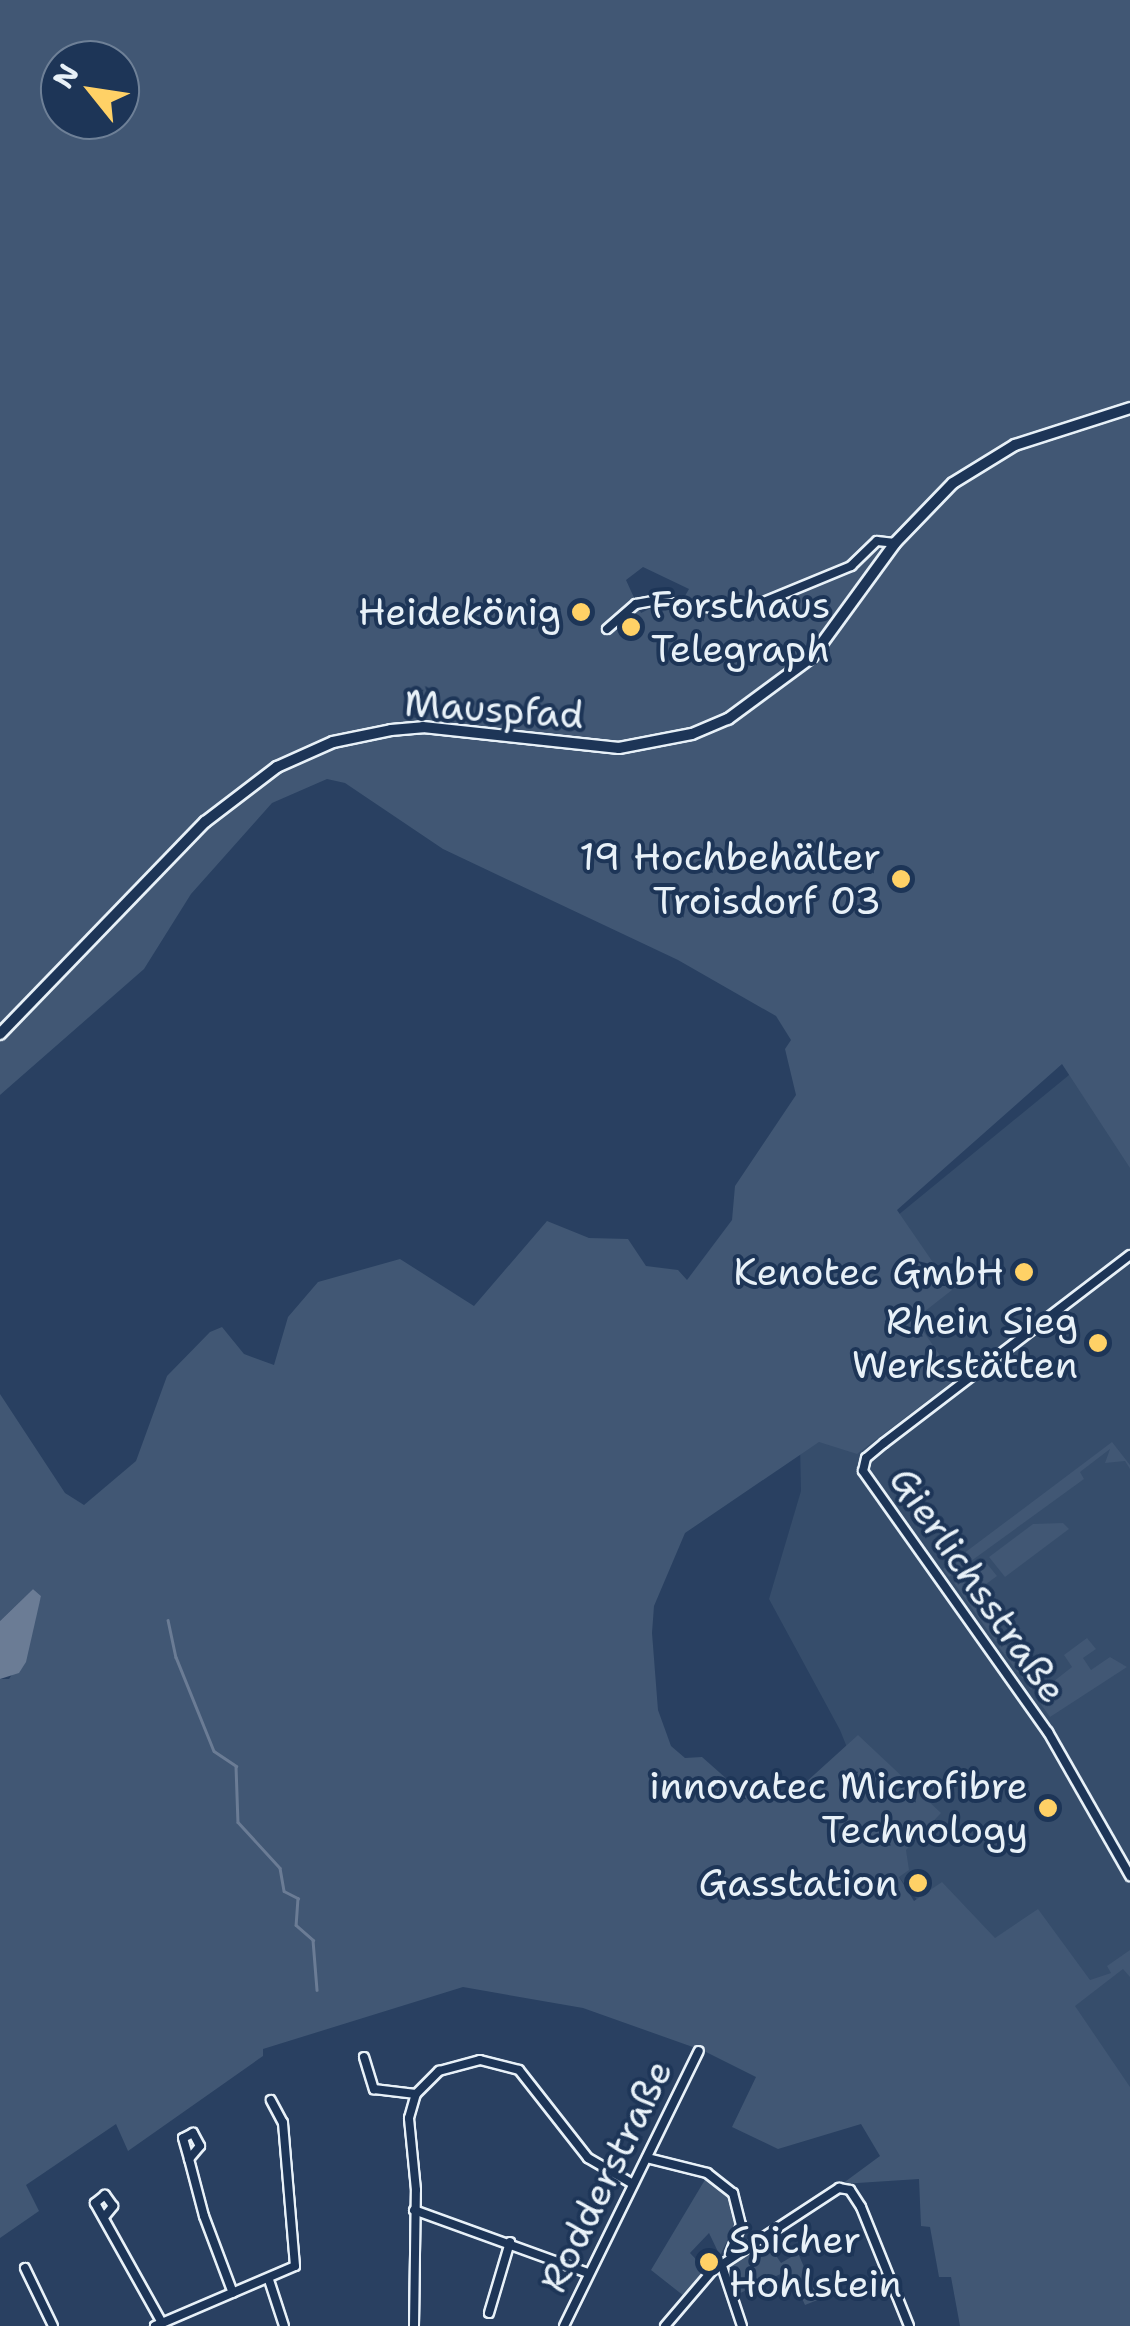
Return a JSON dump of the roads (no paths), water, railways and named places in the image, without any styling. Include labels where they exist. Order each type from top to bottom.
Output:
[{"type":"street","name":"Mauspfad","points":[[0,1034],[204,822],[276,766],[358,734],[407,728],[583,748],[692,734],[758,702],[802,668],[895,543],[934,498],[980,464],[1030,440],[1130,408]]},
{"type":"street","name":"Mauspfad","points":[[607,629],[636,604],[653,601],[731,610],[758,604],[852,566],[883,538],[895,543]]},
{"type":"street","name":"Gierlichsstraße","points":[[1130,1255],[866,1458],[863,1471],[1048,1732],[1130,1876]]},
{"type":"street","name":"Rodderstraße","points":[[564,2326],[699,2051]]},
{"type":"street","points":[[364,2057],[374,2090],[416,2094]]},
{"type":"street","points":[[414,2326],[409,2118],[416,2094],[449,2065],[480,2060],[508,2066],[533,2082],[588,2158],[633,2184]]},
{"type":"street","points":[[106,2216],[158,2324],[177,2313],[293,2269],[298,2258],[283,2123],[271,2100]]},
{"type":"street","points":[[189,2158],[233,2293]]},
{"type":"street","points":[[647,2158],[706,2174],[733,2193],[742,2225],[722,2267],[742,2326]]},
{"type":"street","points":[[665,2326],[722,2267],[823,2193],[846,2188],[861,2207],[909,2326]]},
{"type":"street","points":[[414,2210],[510,2242],[588,2274]]},
{"type":"street","points":[[489,2313],[510,2242]]},
{"type":"street","points":[[25,2268],[53,2326]]},
{"type":"street","points":[[268,2280],[284,2326]]},
{"type":"street","points":[[177,2313],[183,2326]]},
{"type":"waterway","points":[[168,1620],[176,1657],[214,1751],[236,1766],[238,1822],[280,1868],[284,1891],[298,1898],[296,1925],[313,1940],[317,1990]]},
{"type":"place","name":"Heidekönig","points":[[581,612]]},
{"type":"place","name":"Forsthaus Telegraph","points":[[631,627]]},
{"type":"place","name":"19 Hochbehälter Troisdorf 03","points":[[901,879]]},
{"type":"place","name":"Kenotec GmbH","points":[[1024,1272]]},
{"type":"place","name":"Rhein Sieg Werkstätten","points":[[1098,1343]]},
{"type":"place","name":"innovatec Microfibre Technology","points":[[1048,1808]]},
{"type":"place","name":"Gasstation","points":[[918,1883]]},
{"type":"place","name":"Spicher Hohlstein","points":[[709,2262]]}]
